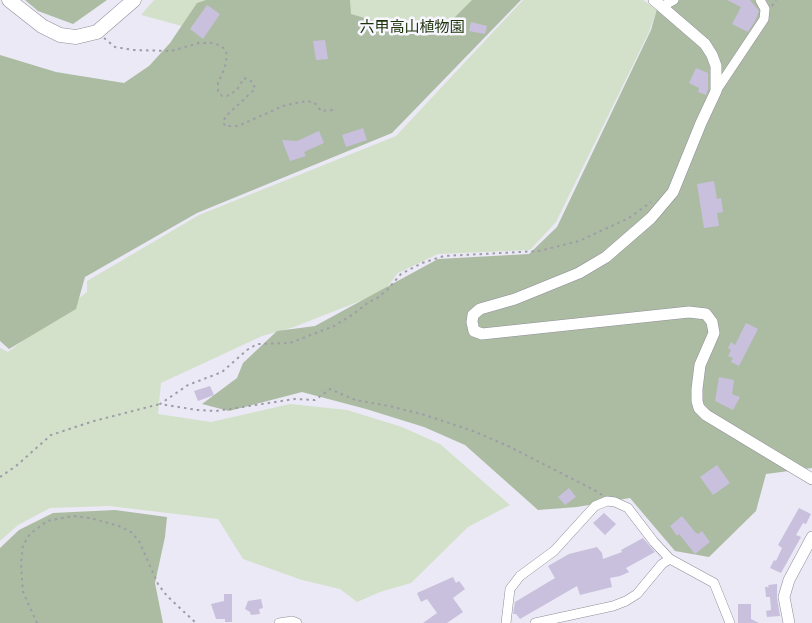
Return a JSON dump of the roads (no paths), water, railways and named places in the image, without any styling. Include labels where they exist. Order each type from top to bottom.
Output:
[{"type":"main road","points":[[9,0],[42,26],[60,35],[76,37],[97,32],[134,0]]},
{"type":"street","points":[[658,3],[674,0]]},
{"type":"street","points":[[760,0],[765,10],[764,19],[716,91],[700,123],[673,192],[651,218],[606,257],[579,273],[515,299],[480,309],[473,315],[472,322],[474,331],[482,334],[690,312],[706,314],[712,322],[714,333],[700,365],[697,389],[697,401],[700,408],[706,415],[812,479]]},
{"type":"street","points":[[658,3],[705,44],[716,66],[716,91]]},
{"type":"street","points":[[506,623],[510,589],[520,576],[554,551],[596,506],[608,501],[616,502],[628,508],[654,542],[670,559],[714,583],[730,623]]},
{"type":"street","points":[[789,623],[784,597],[789,580],[812,537]]},
{"type":"street","points":[[535,623],[613,606],[626,601],[637,594],[662,564],[670,559]]},
{"type":"street","points":[[279,623],[292,621],[298,623]]},
{"type":"park label","name":"六甲高山植物園","points":[[412,28]]}]
